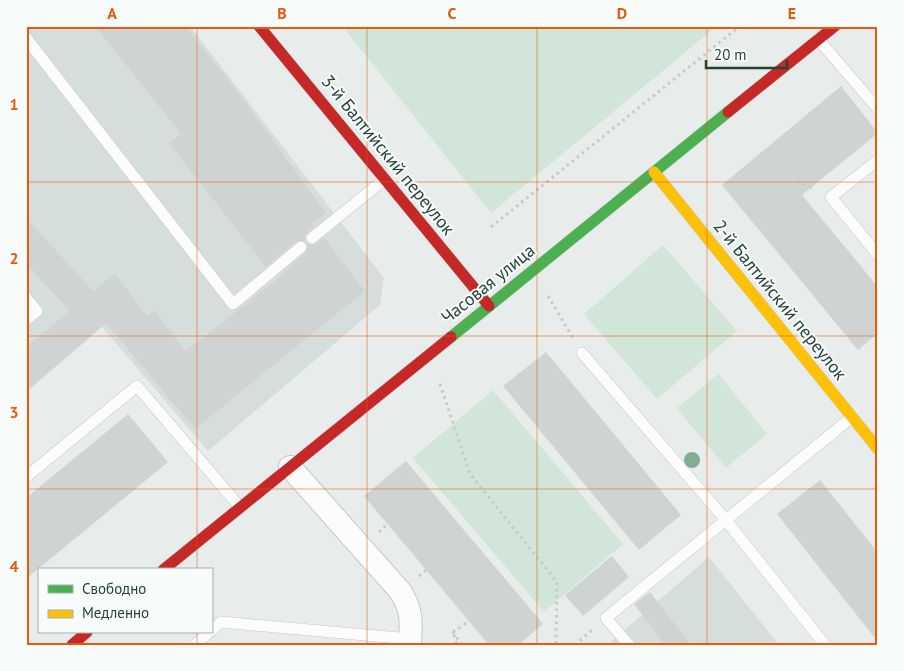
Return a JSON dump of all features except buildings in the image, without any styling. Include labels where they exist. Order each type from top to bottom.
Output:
[{"type":"street","name":"3-й Балтийский переулок","points":[[259,26],[488,306]]},
{"type":"street","name":"Часовая улица","points":[[166,568],[834,26]]},
{"type":"street","name":"2-й Балтийский переулок","points":[[654,172],[877,447]]},
{"type":"street","points":[[290,467],[400,591],[408,604],[411,617],[410,642]]},
{"type":"street","points":[[72,645],[85,634]]},
{"type":"lane","points":[[26,38],[232,304],[302,247]]},
{"type":"lane","points":[[818,40],[878,109]]},
{"type":"lane","points":[[878,160],[832,197],[878,255]]},
{"type":"lane","points":[[312,238],[385,179]]},
{"type":"lane","points":[[26,298],[37,311],[26,320]]},
{"type":"lane","points":[[582,353],[725,519],[825,645]]},
{"type":"lane","points":[[26,477],[137,386],[240,508]]},
{"type":"lane","points":[[629,645],[606,618],[852,417]]},
{"type":"lane","points":[[212,629],[221,622],[410,642]]},
{"type":"lane","points":[[195,645],[207,634]]},
{"type":"path","points":[[491,227],[740,26]]},
{"type":"path","points":[[548,296],[582,353]]},
{"type":"path","points":[[440,384],[470,474],[557,582],[556,645]]},
{"type":"path","points":[[453,632],[469,621]]},
{"type":"path","points":[[453,632],[457,645]]},
{"type":"path","points":[[453,632],[462,645]]},
{"type":"shaded area","points":[[26,26],[190,26],[384,278],[380,305],[208,451],[102,327],[26,392]]},
{"type":"shaded area","points":[[709,557],[779,645],[607,645]]},
{"type":"green space","points":[[342,26],[717,26],[491,213]]},
{"type":"green space","points":[[663,245],[737,331],[657,399],[584,314]]},
{"type":"green space","points":[[719,374],[767,434],[726,468],[677,408]]},
{"type":"green space","points":[[493,390],[623,544],[544,612],[413,458]]},
{"type":"traffic: fast","points":[[451,337],[728,112]]},
{"type":"traffic: slow","points":[[654,172],[878,449]]},
{"type":"traffic: jam","points":[[259,26],[489,306]]},
{"type":"traffic: jam","points":[[728,112],[835,26]]},
{"type":"traffic: jam","points":[[165,568],[451,337]]},
{"type":"traffic: jam","points":[[72,645],[85,634]]}]
